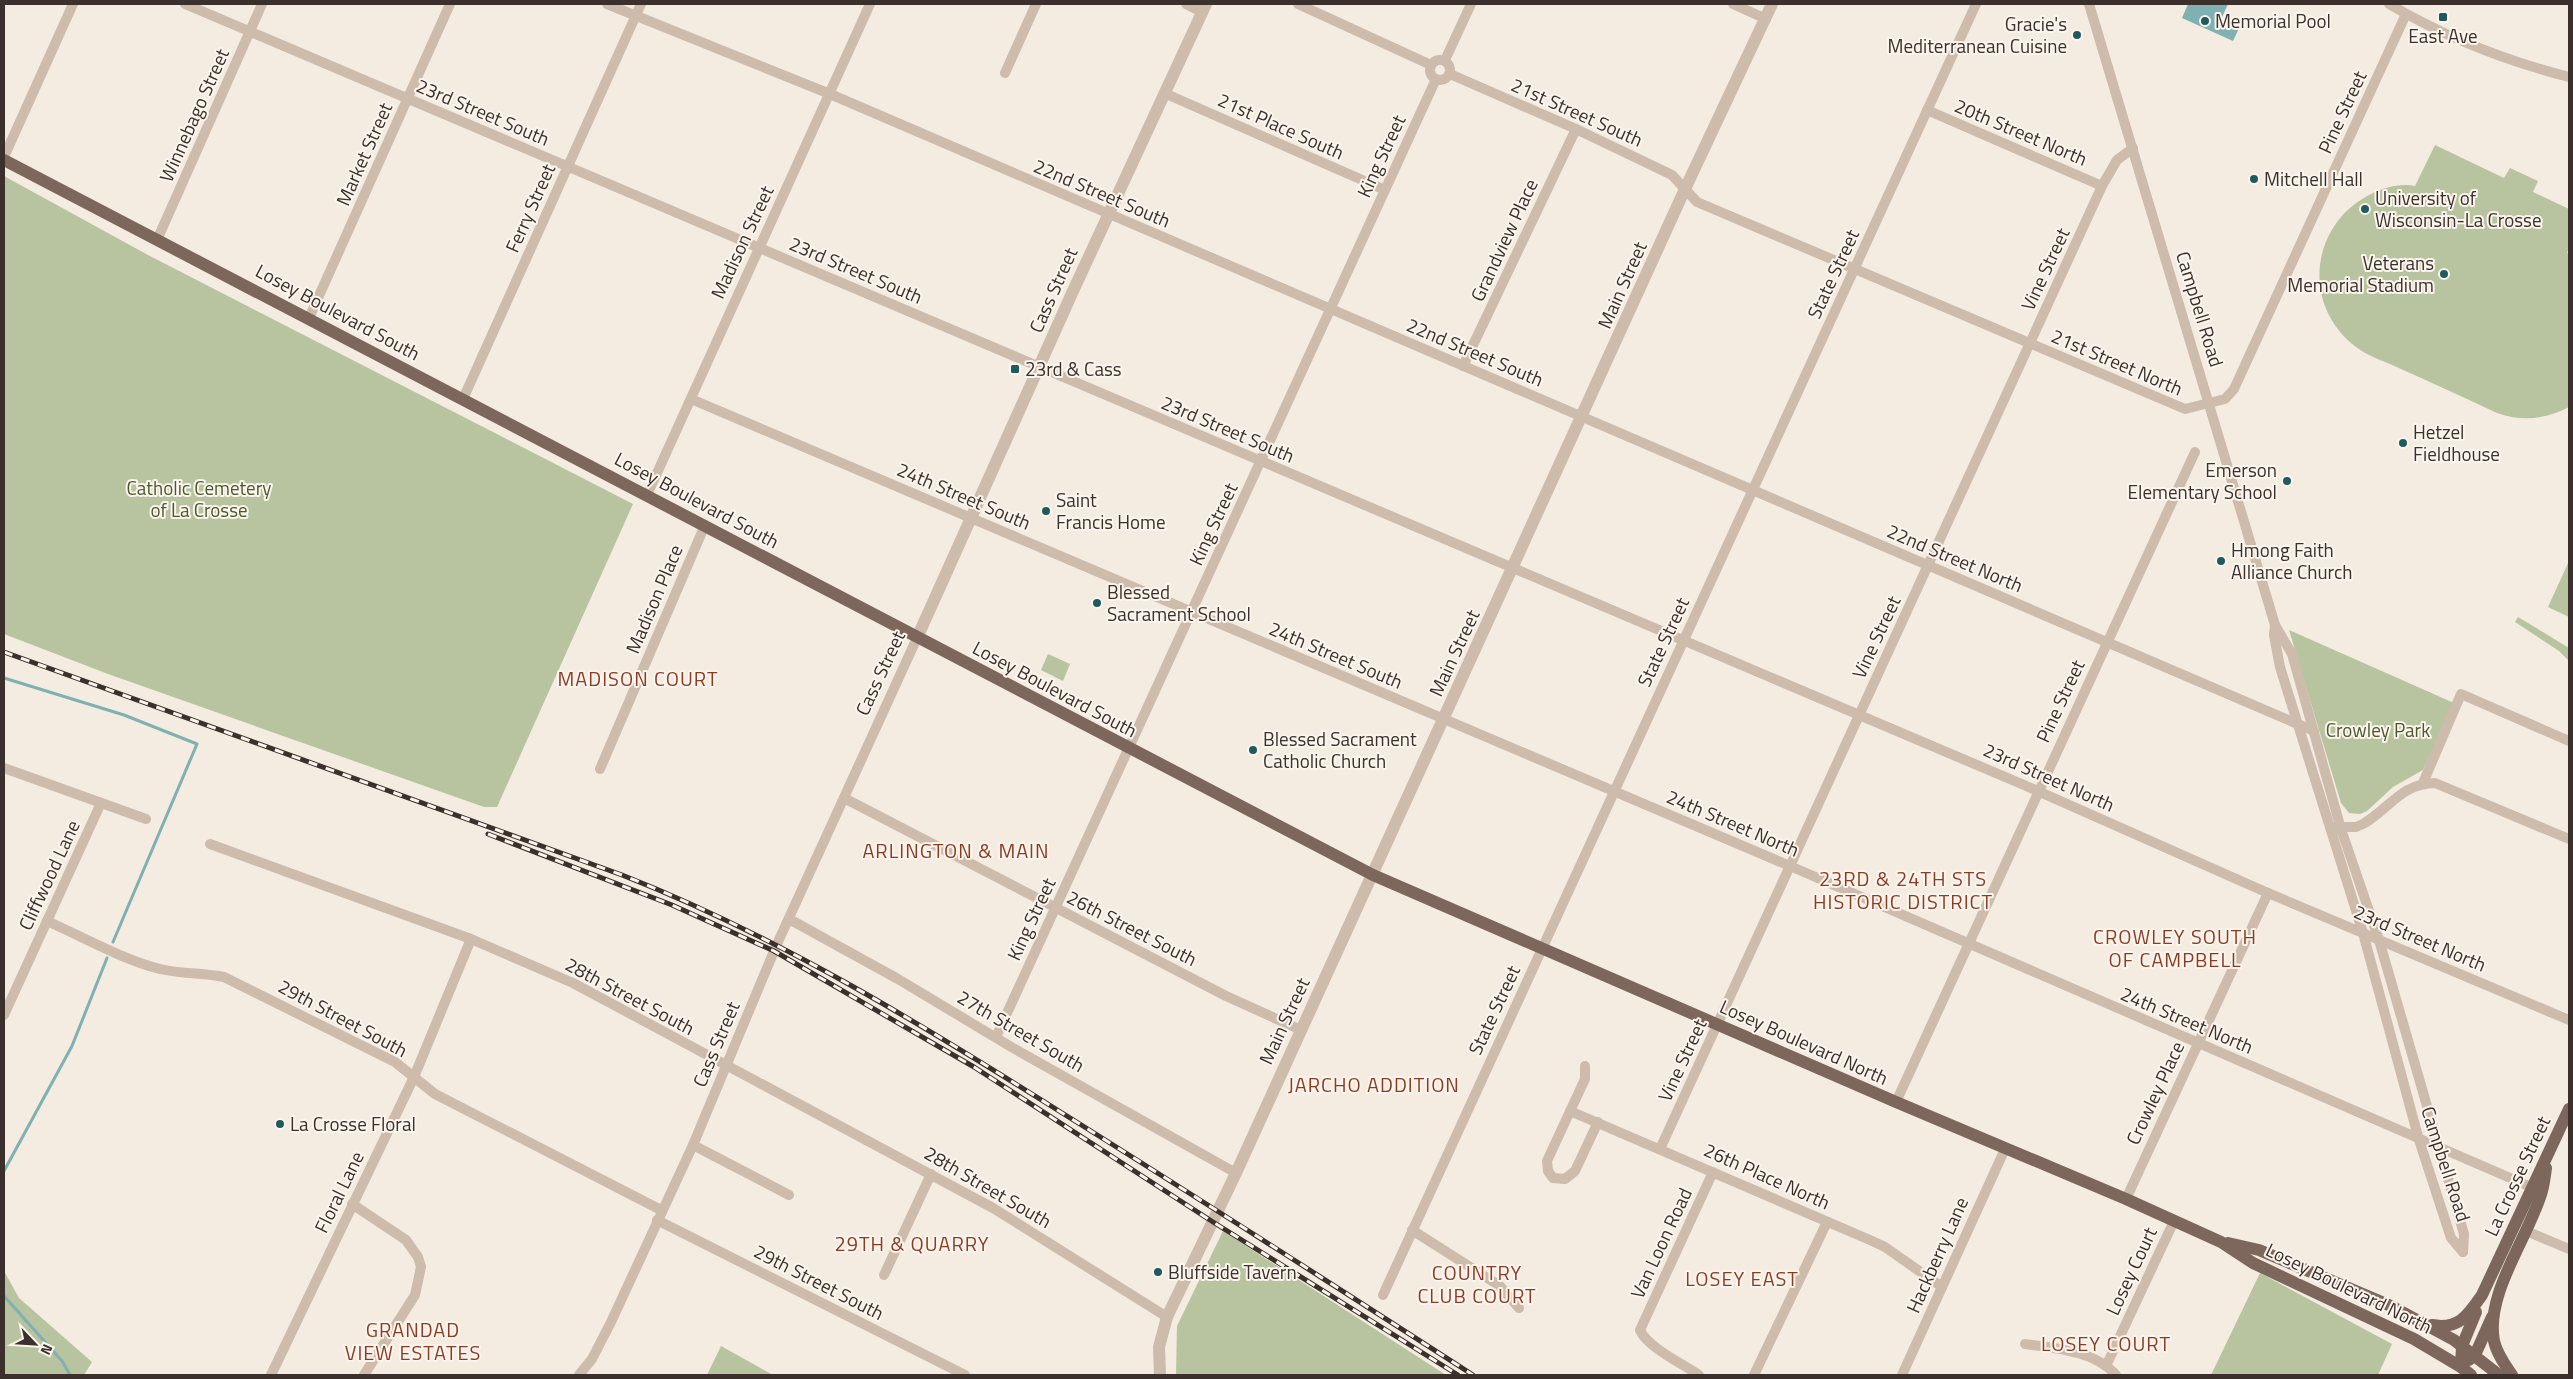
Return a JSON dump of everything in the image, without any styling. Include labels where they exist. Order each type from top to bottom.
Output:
[{"type":"main road","name":"Losey Boulevard South","points":[[4,158],[157,240],[1373,875]]},
{"type":"main road","name":"Losey Boulevard North","points":[[1373,875],[2005,1149],[2126,1199],[2221,1242],[2253,1263],[2385,1323],[2459,1371],[2471,1375]]},
{"type":"main road","name":"La Crosse Street","points":[[2482,1295],[2531,1187],[2548,1159],[2569,1109]]},
{"type":"main road","points":[[2459,1371],[2475,1355],[2495,1308],[2542,1192],[2548,1159]]},
{"type":"main road","name":"Losey Boulevard North","points":[[2221,1242],[2259,1250],[2379,1301],[2425,1324],[2462,1346],[2499,1375]]},
{"type":"main road","points":[[2425,1324],[2443,1326],[2456,1324],[2470,1313],[2482,1295]]},
{"type":"main road","points":[[2459,1371],[2462,1346],[2482,1295]]},
{"type":"main road","points":[[2495,1308],[2494,1342],[2512,1375]]},
{"type":"street","points":[[4,158],[73,4]]},
{"type":"street","name":"23rd Street South","points":[[185,4],[1513,568]]},
{"type":"street","name":"Winnebago Street","points":[[157,240],[262,4]]},
{"type":"street","name":"Market Street","points":[[309,318],[450,4]]},
{"type":"street","name":"22nd Street South","points":[[607,4],[830,94],[1108,215],[1583,417]]},
{"type":"street","name":"Ferry Street","points":[[463,399],[641,4]]},
{"type":"street","name":"Madison Street","points":[[647,495],[870,4]]},
{"type":"street","points":[[1005,73],[1036,4]]},
{"type":"street","points":[[1186,4],[1204,8]]},
{"type":"street","points":[[1298,4],[1431,64]]},
{"type":"street","points":[[1445,60],[1471,4]]},
{"type":"street","points":[[1733,4],[1766,19]]},
{"type":"street","name":"Main Street","points":[[1160,1375],[1159,1347],[1167,1317],[1236,1173],[1583,417],[1685,189],[1772,4]]},
{"type":"street","name":"State Street","points":[[1383,1295],[1976,4]]},
{"type":"street","name":"Campbell Road","points":[[2089,4],[2275,625],[2292,654],[2341,829],[2380,940],[2464,1234],[2463,1252],[2451,1238],[2418,1140],[2363,933],[2328,825],[2275,648],[2275,625]]},
{"type":"street","points":[[2389,4],[2406,14],[2491,53],[2524,66],[2569,77]]},
{"type":"street","name":"Cass Street","points":[[579,1375],[592,1359],[612,1322],[659,1215],[693,1145],[789,919],[1108,215],[1204,8]]},
{"type":"street","name":"Pine Street","points":[[2210,404],[2225,399],[2234,389],[2406,14]]},
{"type":"street","points":[[1438,59],[1445,60],[1450,67],[1450,74],[1442,80],[1436,79],[1430,73],[1431,64],[1438,59]]},
{"type":"street","name":"21st Street South","points":[[1450,74],[1576,129],[1672,175],[1685,189]]},
{"type":"street","name":"King Street","points":[[996,1038],[1436,79]]},
{"type":"street","name":"21st Place South","points":[[1164,94],[1385,190]]},
{"type":"street","name":"20th Street North","points":[[1927,110],[2102,186]]},
{"type":"street","name":"Grandview Place","points":[[1464,366],[1576,129]]},
{"type":"street","name":"Vine Street","points":[[1660,1149],[2102,186],[2117,160],[2133,148]]},
{"type":"street","name":"21st Street North","points":[[1685,189],[1697,202],[1855,268],[2029,345],[2185,409],[2210,404]]},
{"type":"street","name":"24th Street South","points":[[691,399],[1444,720]]},
{"type":"street","name":"22nd Street North","points":[[1583,417],[2314,731]]},
{"type":"street","name":"Pine Street","points":[[1896,1102],[2194,452]]},
{"type":"street","name":"Madison Place","points":[[600,769],[705,525]]},
{"type":"street","name":"23rd Street North","points":[[1513,568],[1683,642],[2038,791],[2268,893],[2569,1020]]},
{"type":"street","points":[[2423,783],[2462,694],[2569,741]]},
{"type":"street","name":"24th Street North","points":[[1444,720],[1790,866],[2440,1150],[2531,1187]]},
{"type":"street","points":[[4,768],[146,819]]},
{"type":"street","points":[[2328,825],[2341,829],[2363,824],[2404,791],[2423,783],[2448,787],[2569,839]]},
{"type":"street","name":"26th Street South","points":[[844,798],[923,837],[1056,909],[1226,996],[1301,1030]]},
{"type":"street","name":"Cliffwood Lane","points":[[4,1015],[101,803]]},
{"type":"street","name":"28th Street South","points":[[210,844],[471,939],[572,983],[993,1208],[1167,1317]]},
{"type":"street","name":"Crowley Place","points":[[2126,1199],[2268,893]]},
{"type":"street","name":"27th Street South","points":[[789,919],[898,979],[996,1038],[1236,1173]]},
{"type":"street","name":"29th Street South","points":[[47,921],[158,968],[182,974],[206,973],[224,977],[395,1062],[435,1094],[659,1215],[965,1375]]},
{"type":"street","name":"Floral Lane","points":[[271,1375],[414,1077],[471,939]]},
{"type":"street","points":[[1585,1066],[1585,1079],[1547,1161],[1548,1171],[1554,1178],[1566,1179],[1575,1172],[1598,1122]]},
{"type":"street","name":"26th Place North","points":[[1570,1111],[1885,1247],[1942,1287]]},
{"type":"street","points":[[693,1145],[789,1194]]},
{"type":"street","name":"Hackberry Lane","points":[[1902,1375],[2005,1149]]},
{"type":"street","name":"Van Loon Road","points":[[1699,1375],[1652,1344],[1643,1336],[1640,1330],[1713,1172]]},
{"type":"street","points":[[884,1275],[931,1174]]},
{"type":"street","points":[[352,1204],[406,1240],[418,1257],[420,1267],[415,1295],[364,1375]]},
{"type":"street","name":"Losey Court","points":[[2107,1364],[2174,1221]]},
{"type":"street","points":[[1754,1375],[1826,1222]]},
{"type":"street","points":[[1412,1230],[1500,1286],[1519,1308]]},
{"type":"street","points":[[2526,1231],[2569,1249]]},
{"type":"street","points":[[2026,1344],[2074,1352],[2107,1364],[2116,1375]]},
{"type":"green space","name":"Veterans Memorial Stadium","points":[[2435,145],[2504,178],[2510,168],[2538,181],[2533,192],[2569,209],[2569,247],[2567,253],[2569,254],[2569,407],[2543,417],[2534,418],[2516,418],[2497,413],[2367,354],[2342,334],[2331,319],[2324,303],[2320,285],[2323,250],[2330,233],[2348,210],[2374,192],[2394,186],[2415,186]]},
{"type":"green space","name":"Catholic Cemetery of La Crosse","points":[[4,176],[148,255],[633,504],[497,807],[484,807],[108,674],[4,634]]},
{"type":"green space","points":[[2569,561],[2569,617],[2548,607]]},
{"type":"green space","points":[[2518,617],[2569,648],[2569,661],[2559,651],[2515,622]]},
{"type":"green space","name":"Crowley Park","points":[[2289,630],[2454,703],[2423,770],[2393,787],[2367,811],[2360,814],[2349,813],[2341,803]]},
{"type":"green space","points":[[1048,654],[1070,664],[1063,681],[1041,670]]},
{"type":"green space","points":[[1223,1231],[1446,1375],[1176,1375],[1177,1326]]},
{"type":"green space","points":[[4,1271],[19,1298],[92,1362],[84,1375],[4,1375]]},
{"type":"green space","points":[[2260,1273],[2392,1344],[2378,1375],[2211,1375]]},
{"type":"green space","points":[[721,1346],[773,1375],[707,1375]]},
{"type":"water","name":"Memorial Pool","points":[[2188,4],[2228,4],[2218,26],[2223,28],[2228,18],[2241,24],[2233,41],[2182,18]]},
{"type":"waterway","points":[[4,678],[124,715],[197,744],[113,942]]},
{"type":"waterway","points":[[4,1171],[72,1046],[107,958]]},
{"type":"waterway","points":[[4,1296],[62,1361],[70,1375]]},
{"type":"railway","points":[[4,652],[622,875],[681,899],[738,926],[850,985],[959,1049],[1169,1180],[1473,1375]]},
{"type":"railway","points":[[488,834],[672,905],[774,951],[974,1067],[1213,1222],[1458,1375]]},
{"type":"place","name":"East Ave","points":[[2443,17]]},
{"type":"place","name":"Memorial Pool","points":[[2205,21]]},
{"type":"place","name":"Gracie's Mediterranean Cuisine","points":[[2077,35]]},
{"type":"place","name":"Mitchell Hall","points":[[2254,179]]},
{"type":"place","name":"University of Wisconsin-La Crosse","points":[[2365,209]]},
{"type":"place","name":"Veterans Memorial Stadium","points":[[2444,274]]},
{"type":"place","name":"23rd & Cass","points":[[1015,369]]},
{"type":"place","name":"Hetzel Fieldhouse","points":[[2403,443]]},
{"type":"place","name":"Emerson Elementary School","points":[[2287,481]]},
{"type":"place","name":"Saint Francis Home","points":[[1046,511]]},
{"type":"place","name":"Hmong Faith Alliance Church","points":[[2221,561]]},
{"type":"place","name":"Blessed Sacrament School","points":[[1097,603]]},
{"type":"place","name":"Blessed Sacrament Catholic Church","points":[[1253,750]]},
{"type":"place","name":"La Crosse Floral","points":[[280,1124]]},
{"type":"place","name":"Bluffside Tavern","points":[[1158,1272]]},
{"type":"district","name":"MADISON COURT","points":[[638,679]]},
{"type":"district","name":"ARLINGTON & MAIN","points":[[956,851]]},
{"type":"district","name":"23RD & 24TH STS HISTORIC DISTRICT","points":[[1903,890]]},
{"type":"district","name":"CROWLEY SOUTH OF CAMPBELL","points":[[2175,948]]},
{"type":"district","name":"JARCHO ADDITION","points":[[1374,1085]]},
{"type":"district","name":"29TH & QUARRY","points":[[912,1244]]},
{"type":"district","name":"LOSEY EAST","points":[[1742,1279]]},
{"type":"district","name":"COUNTRY CLUB COURT","points":[[1477,1284]]},
{"type":"district","name":"GRANDAD VIEW ESTATES","points":[[413,1342]]},
{"type":"district","name":"LOSEY COURT","points":[[2106,1344]]}]
